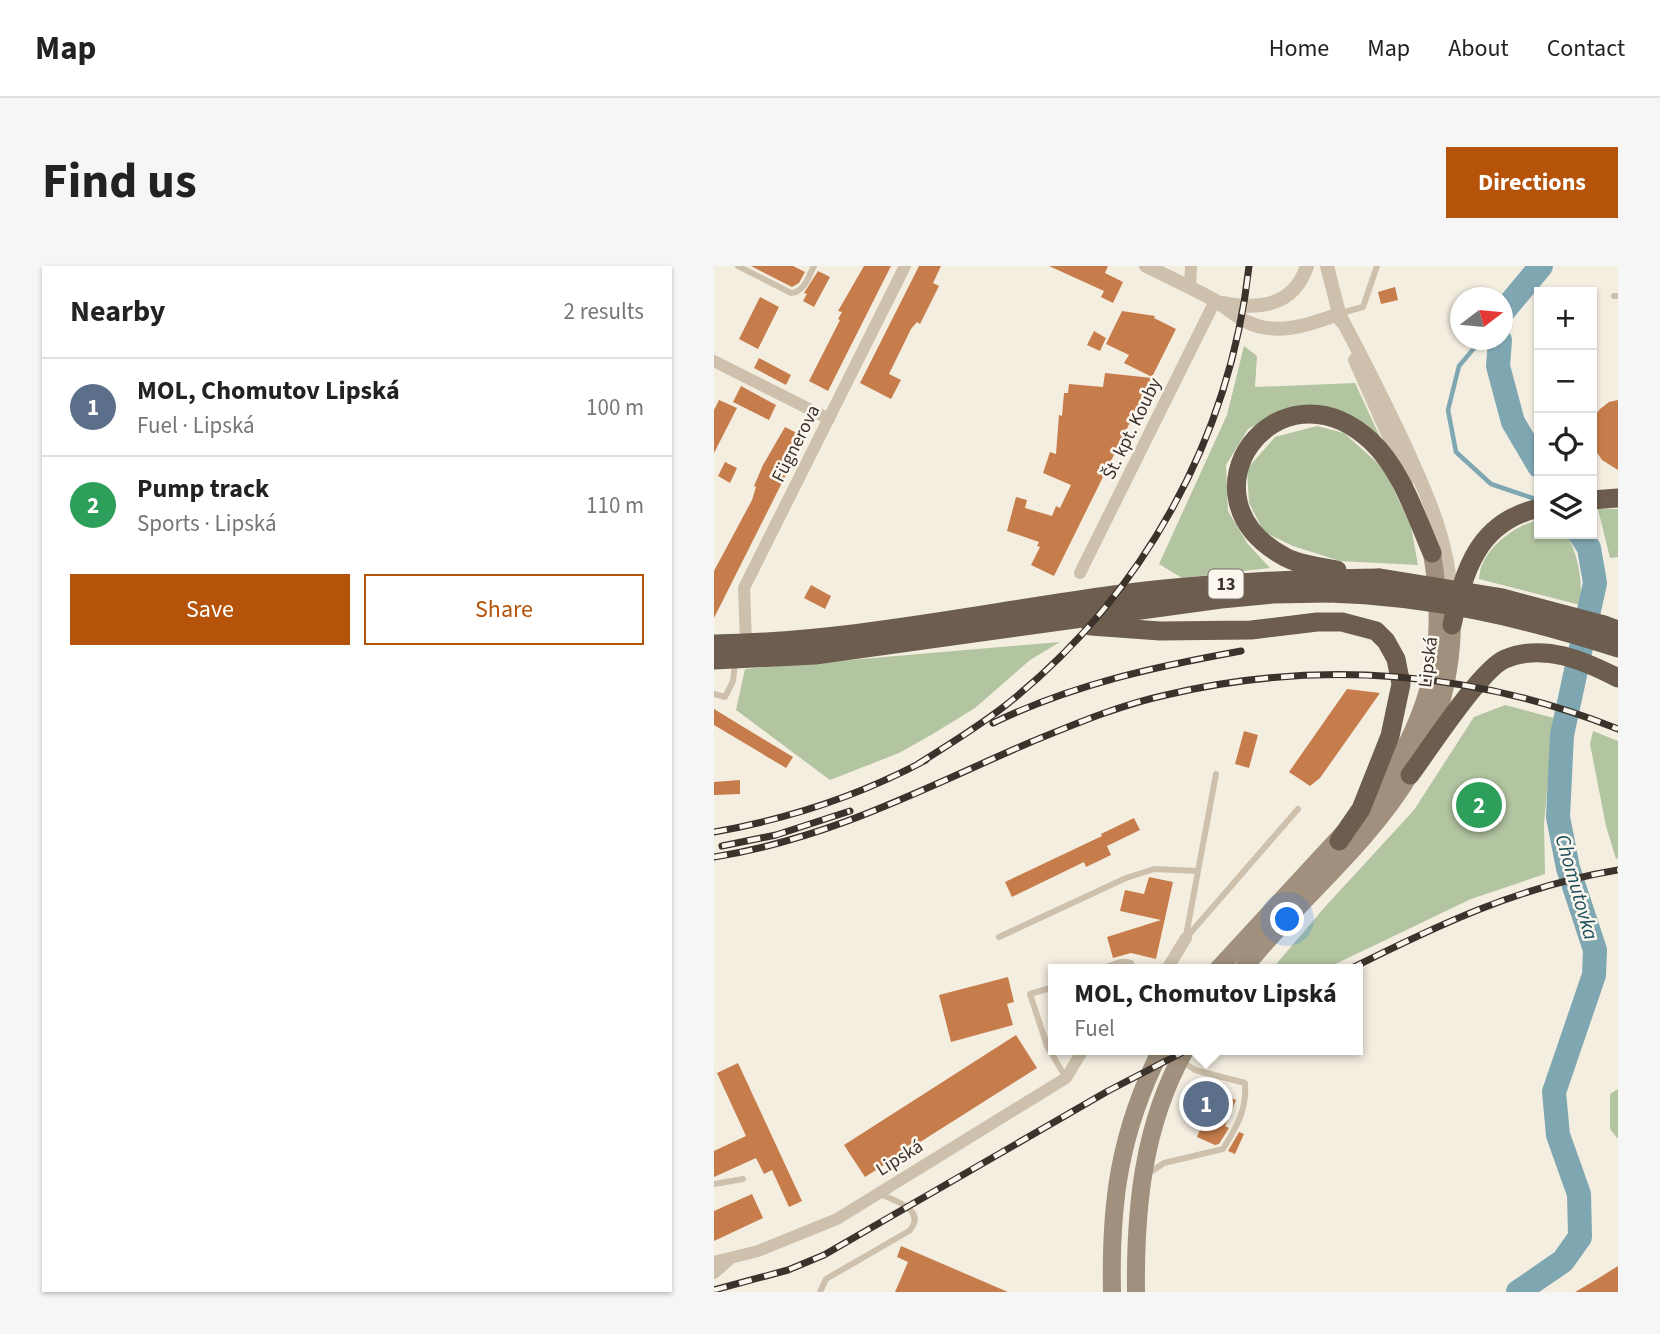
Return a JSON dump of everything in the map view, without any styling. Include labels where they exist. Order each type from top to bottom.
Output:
[{"type":"highway","points":[[1380,578],[1287,559],[1265,545],[1252,531],[1240,511],[1236,474],[1252,442],[1282,418],[1304,414],[1328,417],[1351,426],[1372,442],[1391,466],[1432,553]]},
{"type":"highway","points":[[1597,500],[1618,498]]},
{"type":"highway","points":[[1452,625],[1468,563],[1484,539],[1522,513],[1534,509]]},
{"type":"highway","name":"13","points":[[714,660],[741,651],[810,640],[926,626],[1141,592],[1296,579],[1380,578],[1502,598],[1613,626]]},
{"type":"highway","name":"13","points":[[714,644],[741,651],[815,655],[1221,599],[1273,594],[1329,593],[1409,598],[1490,612],[1557,628],[1618,648]]},
{"type":"highway","points":[[1023,627],[1102,626],[1160,631],[1251,631],[1330,622],[1364,626],[1376,631],[1386,641],[1396,659],[1401,684],[1390,736],[1361,809],[1339,841]]},
{"type":"highway","points":[[1410,775],[1465,700],[1503,660],[1527,653],[1562,654],[1618,678]]},
{"type":"main road","name":"Lipská","points":[[1223,964],[1339,841],[1373,801],[1414,734],[1433,674],[1438,613],[1432,553]]},
{"type":"main road","name":"Lipská","points":[[1248,964],[1370,831],[1410,775],[1430,738],[1442,705],[1449,676],[1452,625]]},
{"type":"main road","points":[[1112,1292],[1111,1244],[1122,1151],[1133,1112],[1159,1055]]},
{"type":"main road","points":[[1136,1292],[1137,1212],[1142,1178],[1159,1109],[1182,1055]]},
{"type":"street","name":"Fügnerova","points":[[741,651],[744,588],[905,266]]},
{"type":"street","points":[[1146,266],[1215,301],[1246,321],[1265,328],[1306,326],[1339,314]]},
{"type":"street","points":[[1190,288],[1191,266]]},
{"type":"street","points":[[1215,301],[1251,307],[1271,304],[1294,289],[1307,266]]},
{"type":"street","name":"Lipská","points":[[1327,266],[1339,314],[1363,382],[1415,497],[1432,553]]},
{"type":"street","name":"Št. kpt. Kouby","points":[[1080,573],[1215,301]]},
{"type":"street","name":"Lipská","points":[[1339,314],[1371,374],[1437,522],[1447,557],[1452,625]]},
{"type":"street","points":[[714,362],[829,419]]},
{"type":"street","points":[[1170,964],[1186,938]]},
{"type":"street","name":"Lipská","points":[[714,1262],[808,1232],[837,1219],[1066,1078],[1080,1055]]},
{"type":"street","points":[[714,1273],[733,1257]]},
{"type":"lane","points":[[737,266],[791,293],[798,293],[802,289],[814,266]]},
{"type":"lane","points":[[1339,314],[1363,307],[1377,266]]},
{"type":"lane","points":[[714,694],[725,697],[733,681],[741,651]]},
{"type":"lane","points":[[1186,938],[1216,774]]},
{"type":"lane","points":[[1186,938],[1298,809]]},
{"type":"lane","points":[[999,937],[1126,878],[1154,869],[1197,872]]},
{"type":"lane","points":[[1113,964],[1127,961],[1131,963]]},
{"type":"lane","points":[[1047,1046],[1030,994],[1048,989]]},
{"type":"lane","points":[[1052,1055],[1066,1078]]},
{"type":"lane","points":[[1142,1178],[1164,1163],[1223,1149],[1234,1131],[1246,1101],[1245,1083],[1195,1070],[1183,1055]]},
{"type":"lane","points":[[714,1184],[743,1179]]},
{"type":"lane","points":[[820,1292],[826,1279],[911,1229],[915,1216],[909,1208],[880,1194]]},
{"type":"green space","points":[[1244,346],[1257,356],[1255,387],[1355,383],[1380,437],[1323,408],[1291,407],[1248,429],[1226,465],[1228,511],[1247,543],[1270,568],[1182,578],[1159,564],[1227,415]]},
{"type":"green space","points":[[1317,426],[1344,433],[1384,469],[1411,526],[1418,565],[1340,561],[1293,546],[1264,532],[1249,503],[1247,469],[1275,437]]},
{"type":"green space","points":[[1598,509],[1618,509],[1618,557],[1610,558]]},
{"type":"green space","points":[[1534,521],[1534,539],[1569,539],[1579,568],[1580,605],[1479,579],[1482,565],[1493,548],[1506,535]]},
{"type":"green space","points":[[1060,642],[1030,660],[975,708],[931,735],[899,753],[830,780],[736,710],[745,669]]},
{"type":"green space","points":[[1505,705],[1554,718],[1544,824],[1545,874],[1471,899],[1335,964],[1276,964],[1414,810],[1474,717]]},
{"type":"green space","points":[[1593,731],[1618,741],[1616,859],[1606,826],[1590,744]]},
{"type":"green space","points":[[1618,1089],[1618,1139],[1610,1129],[1610,1094]]},
{"type":"building","points":[[751,266],[793,266],[805,272],[799,283],[792,287]]},
{"type":"building","points":[[864,266],[891,266],[828,391],[809,381],[840,320],[838,319],[842,312],[838,311]]},
{"type":"building","points":[[919,266],[941,266],[933,283],[939,286],[920,324],[917,322],[911,329],[889,374],[901,380],[891,399],[860,383]]},
{"type":"building","points":[[1049,266],[1108,266],[1105,273],[1123,282],[1113,303],[1101,297],[1104,291]]},
{"type":"building","points":[[818,271],[830,277],[814,307],[803,301],[807,294],[804,293]]},
{"type":"building","points":[[1395,287],[1398,300],[1381,304],[1378,292]]},
{"type":"building","points":[[760,297],[779,307],[758,349],[739,339]]},
{"type":"building","points":[[1122,311],[1155,316],[1154,318],[1176,329],[1152,377],[1124,363],[1129,355],[1106,344]]},
{"type":"building","points":[[1094,331],[1106,338],[1100,351],[1087,345]]},
{"type":"building","points":[[759,358],[791,375],[786,385],[754,368]]},
{"type":"building","points":[[1105,373],[1152,378],[1054,576],[1031,565],[1040,547],[1037,546],[1039,542],[1007,531],[1016,497],[1027,500],[1025,508],[1052,516],[1056,506],[1060,508],[1071,485],[1043,473],[1050,452],[1056,454],[1064,393],[1068,393],[1069,384],[1103,387]]},
{"type":"building","points":[[741,386],[776,405],[769,420],[733,402]]},
{"type":"building","points":[[719,400],[737,408],[714,453],[714,410]]},
{"type":"building","points":[[1618,400],[1618,470],[1602,460],[1597,452],[1597,413],[1609,402]]},
{"type":"building","points":[[785,427],[805,437],[714,618],[714,571],[752,500],[756,487],[754,486],[763,465]]},
{"type":"building","points":[[725,462],[737,468],[730,483],[718,476]]},
{"type":"building","points":[[811,585],[831,596],[825,609],[804,598]]},
{"type":"building","points":[[1347,689],[1380,693],[1320,778],[1310,786],[1289,772]]},
{"type":"building","points":[[714,709],[793,757],[786,768],[714,725]]},
{"type":"building","points":[[1244,731],[1258,735],[1249,768],[1235,764]]},
{"type":"building","points":[[740,780],[740,794],[714,795],[714,782]]},
{"type":"building","points":[[1134,818],[1140,830],[1107,846],[1111,855],[1086,867],[1084,862],[1012,897],[1005,882]]},
{"type":"building","points":[[1149,877],[1173,882],[1156,959],[1131,953],[1113,958],[1107,937],[1161,920],[1120,911],[1125,890],[1144,894]]},
{"type":"building","points":[[1008,977],[1014,1002],[1007,1004],[1013,1025],[951,1042],[939,995]]},
{"type":"building","points":[[1016,1035],[1037,1068],[865,1177],[844,1145]]},
{"type":"building","points":[[738,1063],[802,1201],[789,1207],[772,1170],[764,1174],[756,1158],[714,1177],[714,1151],[746,1136],[717,1073]]},
{"type":"building","points":[[1201,1085],[1236,1100],[1225,1126],[1229,1128],[1219,1144],[1215,1145],[1197,1137],[1207,1112],[1193,1106]]},
{"type":"building","points":[[1239,1132],[1244,1134],[1235,1154],[1228,1151]]},
{"type":"building","points":[[752,1194],[763,1218],[714,1241],[714,1211]]},
{"type":"building","points":[[901,1246],[1008,1292],[895,1292],[908,1262],[897,1257]]},
{"type":"building","points":[[1618,1266],[1618,1292],[1575,1292],[1594,1281]]},
{"type":"waterway","name":"Chomutovka","points":[[1513,300],[1541,266]]},
{"type":"waterway","points":[[1473,350],[1459,366],[1448,410],[1456,452],[1491,484],[1534,499]]},
{"type":"waterway","name":"Chomutovka","points":[[1499,350],[1498,366],[1513,422],[1534,458]]},
{"type":"waterway","name":"Chomutovka","points":[[1518,1292],[1563,1261],[1580,1237],[1579,1194],[1558,1135],[1554,1092],[1594,975],[1595,950],[1568,868],[1558,817],[1562,735],[1595,583],[1589,548],[1583,539]]},
{"type":"railway","points":[[918,764],[1006,705],[1055,662],[1099,615],[1138,564],[1171,510],[1200,452],[1222,392],[1239,330],[1249,266]]},
{"type":"railway","points":[[993,723],[1084,687],[1241,651]]},
{"type":"railway","points":[[714,857],[798,837],[877,810],[1031,742],[1115,710],[1149,699],[1223,684],[1280,677],[1337,675],[1452,683],[1563,709],[1618,729]]},
{"type":"railway","points":[[714,832],[823,805],[875,785],[926,760]]},
{"type":"railway","points":[[722,846],[776,835],[850,811]]},
{"type":"railway","points":[[1360,964],[1480,909],[1547,886],[1618,870]]},
{"type":"railway","points":[[714,1290],[788,1270],[824,1255],[1108,1091],[1177,1055]]},
{"type":"place","name":"Pump track","points":[[1479,805]]},
{"type":"place","name":"MOL, Chomutov Lipská","points":[[1206,1104]]}]
